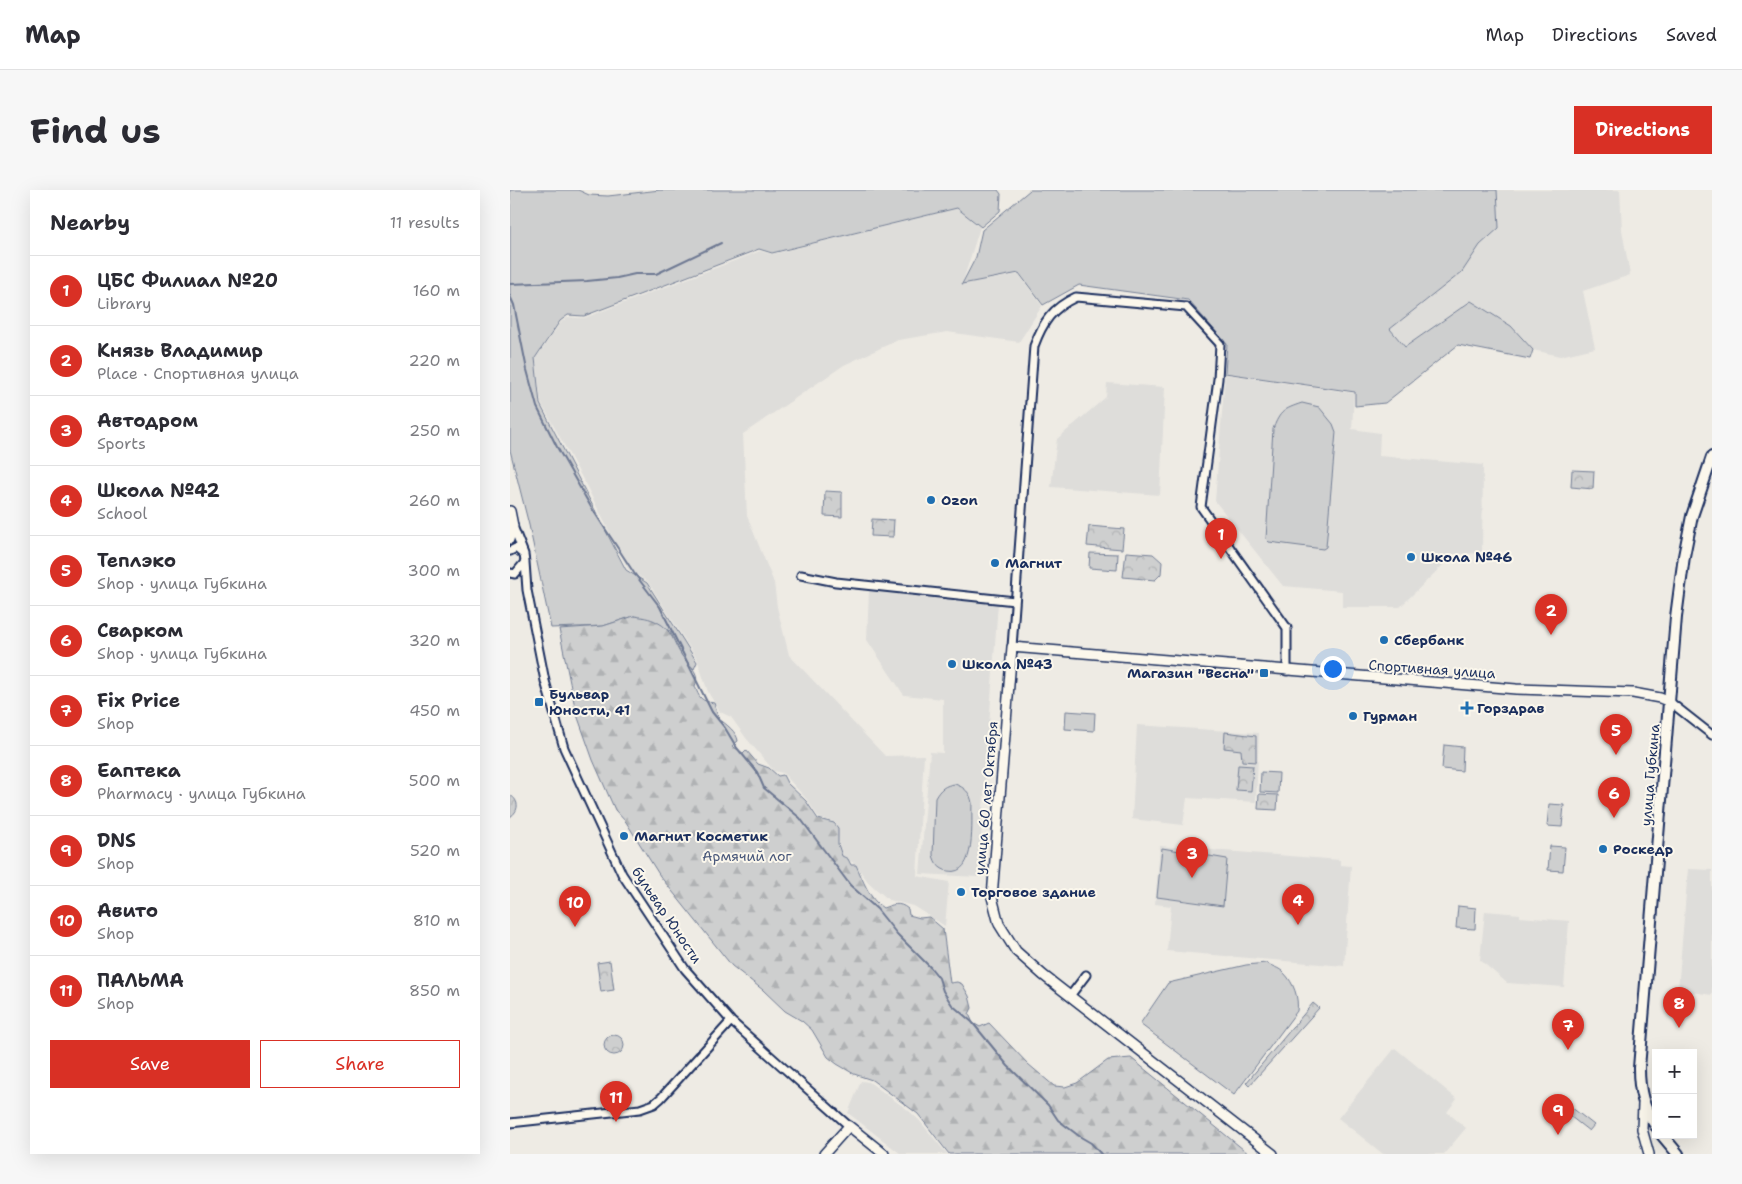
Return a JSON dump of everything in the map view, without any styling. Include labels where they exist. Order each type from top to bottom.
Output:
[{"type":"main road","name":"улица Губкина","points":[[1652,1119],[1643,1104],[1639,1083],[1639,1068],[1676,617],[1684,556],[1692,516],[1712,457]]},
{"type":"main road","points":[[1665,1139],[1678,1154]]},
{"type":"street","name":"улица 60 лет Октября","points":[[1273,1154],[1043,975],[1016,951],[999,924],[992,897],[1034,346],[1042,326],[1055,310],[1065,302],[1076,297],[1186,307],[1220,344],[1218,379],[1201,507],[1286,628],[1287,671]]},
{"type":"street","points":[[510,540],[511,518]]},
{"type":"street","name":"бульвар Юности","points":[[511,518],[525,558],[527,590],[545,681],[564,748],[622,874],[685,969],[731,1021],[849,1126],[884,1154]]},
{"type":"street","points":[[510,551],[516,548],[525,558],[512,574],[527,590]]},
{"type":"street","points":[[801,574],[836,582],[1015,601]]},
{"type":"street","name":"Спортивная улица","points":[[1012,648],[1516,689],[1633,693],[1670,702]]},
{"type":"street","points":[[1670,702],[1712,735]]},
{"type":"street","points":[[1070,996],[1086,975]]},
{"type":"street","points":[[510,1123],[647,1107],[661,1098],[731,1021]]},
{"type":"street","points":[[1643,1104],[1642,1129],[1649,1154]]},
{"type":"street","points":[[824,1154],[849,1126]]},
{"type":"shaded area","points":[[1497,190],[1620,190],[1622,230],[1630,275],[1583,291],[1595,348],[1560,356],[1533,350],[1511,326],[1471,301],[1405,347],[1390,329],[1462,272],[1480,245],[1499,228]]},
{"type":"shaded area","points":[[957,208],[980,227],[962,284],[1019,274],[1042,306],[1019,342],[947,332],[898,340],[844,365],[743,434],[747,516],[774,583],[777,607],[789,655],[885,756],[924,755],[917,876],[949,882],[945,926],[913,906],[889,900],[869,883],[855,864],[842,856],[836,823],[819,818],[808,801],[783,773],[774,771],[731,717],[720,712],[708,692],[697,659],[648,582],[628,569],[586,485],[541,403],[535,358],[561,322],[568,317],[584,318],[760,251],[772,254]]},
{"type":"shaded area","points":[[1225,374],[1354,393],[1352,429],[1380,433],[1379,456],[1483,465],[1482,553],[1454,554],[1400,607],[1342,607],[1342,591],[1283,586],[1215,501]]},
{"type":"shaded area","points":[[1107,383],[1165,387],[1160,495],[1051,487],[1057,439],[1106,397]]},
{"type":"shaded area","points":[[869,590],[998,603],[978,877],[920,874],[930,752],[943,753],[943,699],[904,695],[867,640]]},
{"type":"shaded area","points":[[1137,725],[1259,733],[1256,802],[1187,798],[1183,825],[1132,819]]},
{"type":"shaded area","points":[[1160,846],[1340,860],[1340,865],[1351,866],[1344,966],[1167,951],[1171,906],[1155,904]]},
{"type":"shaded area","points":[[1688,869],[1712,870],[1712,995],[1678,990]]},
{"type":"shaded area","points":[[1485,911],[1520,914],[1520,917],[1569,921],[1564,987],[1507,983],[1480,960]]},
{"type":"shaded area","points":[[1395,1048],[1457,1099],[1447,1112],[1466,1128],[1444,1154],[1383,1154],[1338,1118]]},
{"type":"shaded area","points":[[861,1081],[869,1082],[908,1110],[919,1120],[947,1154],[901,1154],[848,1113]]},
{"type":"green space","points":[[510,190],[578,190],[589,195],[608,196],[660,190],[998,190],[1001,194],[1000,211],[981,227],[957,208],[772,253],[759,249],[584,316],[568,315],[560,321],[535,358],[540,404],[626,570],[647,583],[697,662],[694,669],[682,656],[670,631],[634,616],[603,626],[551,628],[529,525],[510,450]]},
{"type":"green space","points":[[1030,190],[1497,190],[1499,228],[1480,245],[1462,272],[1390,329],[1405,347],[1471,301],[1511,326],[1533,350],[1530,359],[1458,345],[1385,403],[1355,406],[1355,392],[1225,373],[1227,344],[1188,300],[1079,285],[1043,305],[1019,273],[962,284],[976,257],[982,230]]},
{"type":"green space","points":[[1302,403],[1319,407],[1333,424],[1336,432],[1326,547],[1323,549],[1269,542],[1266,539],[1273,429],[1283,412]]},
{"type":"green space","points":[[1572,470],[1594,471],[1593,489],[1571,487]]},
{"type":"green space","points":[[825,491],[842,492],[842,517],[824,516]]},
{"type":"green space","points":[[872,519],[894,520],[893,537],[871,536]]},
{"type":"green space","points":[[1089,526],[1124,529],[1122,549],[1087,546]]},
{"type":"green space","points":[[1126,552],[1153,554],[1162,562],[1161,574],[1155,580],[1123,577]]},
{"type":"green space","points":[[1090,553],[1118,554],[1117,570],[1089,568]]},
{"type":"green space","name":"Армячий лог","points":[[634,616],[654,621],[662,625],[670,633],[682,656],[695,673],[695,686],[699,696],[703,700],[714,703],[719,719],[736,734],[738,741],[732,746],[743,753],[746,750],[758,764],[769,768],[778,776],[783,775],[787,783],[806,801],[818,819],[834,823],[838,828],[838,844],[842,856],[848,859],[851,865],[856,865],[874,900],[883,908],[896,904],[902,905],[908,909],[909,915],[920,918],[929,917],[943,929],[950,983],[957,982],[962,984],[969,996],[972,1008],[969,1014],[973,1023],[980,1027],[989,1023],[1028,1064],[1054,1086],[1065,1087],[1077,1083],[1108,1060],[1131,1058],[1249,1154],[949,1154],[918,1114],[872,1080],[854,1074],[828,1057],[812,1030],[802,1021],[785,1011],[763,990],[732,966],[660,876],[626,822],[615,810],[593,760],[576,712],[559,629],[603,626]]},
{"type":"green space","points":[[1066,711],[1095,713],[1094,731],[1065,729]]},
{"type":"green space","points":[[1225,732],[1256,736],[1256,762],[1242,761],[1241,750],[1224,748]]},
{"type":"green space","points":[[1444,745],[1463,747],[1462,771],[1442,769]]},
{"type":"green space","points":[[1238,765],[1253,766],[1251,791],[1236,790]]},
{"type":"green space","points":[[1261,772],[1279,773],[1278,793],[1260,792]]},
{"type":"green space","points":[[955,784],[962,787],[970,796],[972,803],[972,834],[971,846],[964,865],[957,870],[948,871],[938,865],[933,855],[935,798],[943,788]]},
{"type":"green space","points":[[1259,794],[1278,795],[1277,810],[1258,809]]},
{"type":"green space","points":[[510,795],[517,803],[517,809],[510,817]]},
{"type":"green space","points":[[1549,804],[1564,805],[1562,827],[1547,826]]},
{"type":"green space","points":[[1550,846],[1565,847],[1563,871],[1548,870]]},
{"type":"green space","points":[[1162,848],[1227,859],[1223,906],[1157,897]]},
{"type":"green space","points":[[1458,906],[1476,908],[1475,929],[1456,928]]},
{"type":"green space","points":[[610,961],[614,990],[601,992],[597,963]]},
{"type":"green space","points":[[1266,963],[1278,968],[1291,981],[1296,996],[1297,1011],[1234,1095],[1140,1024],[1168,983],[1246,965]]},
{"type":"green space","points":[[1313,1003],[1319,1008],[1249,1086],[1246,1083]]},
{"type":"green space","points":[[610,1035],[618,1035],[624,1041],[624,1049],[618,1055],[610,1055],[604,1049],[604,1041]]},
{"type":"green space","points":[[1571,1107],[1594,1125],[1589,1131],[1566,1113]]},
{"type":"waterway","points":[[510,284],[587,281],[635,274],[656,274],[721,243]]},
{"type":"waterway","points":[[510,296],[514,305],[527,370],[537,407],[557,447],[591,507],[634,573],[660,607],[712,712],[725,728],[737,748],[757,772],[764,788],[800,818],[850,885],[877,909],[897,934],[931,968],[939,978],[943,991],[952,1005],[972,1022],[1008,1066],[1048,1105],[1058,1120],[1091,1143],[1101,1154]]},
{"type":"place","name":"Ozon","points":[[931,500]]},
{"type":"place","name":"Школа №46","points":[[1411,557]]},
{"type":"place","name":"ЦБС Филиал №20","points":[[1221,559]]},
{"type":"place","name":"Магнит","points":[[995,563]]},
{"type":"place","name":"Князь Владимир","points":[[1551,635]]},
{"type":"place","name":"Сбербанк","points":[[1384,640]]},
{"type":"place","name":"Школа №43","points":[[952,664]]},
{"type":"place","name":"Магазин \"Весна\"","points":[[1264,673]]},
{"type":"place","name":"Бульвар Юности, 41","points":[[539,702]]},
{"type":"place","name":"Горздрав","points":[[1467,708]]},
{"type":"place","name":"Гурман","points":[[1353,716]]},
{"type":"place","name":"Теплэко","points":[[1616,755]]},
{"type":"place","name":"Сварком","points":[[1614,818]]},
{"type":"place","name":"Магнит Косметик","points":[[624,836]]},
{"type":"place","name":"Роскедр","points":[[1603,849]]},
{"type":"place","name":"Автодром","points":[[1192,878]]},
{"type":"place","name":"Торговое здание","points":[[961,892]]},
{"type":"place","name":"Школа №42","points":[[1298,925]]},
{"type":"place","name":"Авито","points":[[575,927]]},
{"type":"place","name":"Еаптека","points":[[1679,1028]]},
{"type":"place","name":"Fix Price","points":[[1568,1050]]},
{"type":"place","name":"ПАЛЬМА","points":[[616,1122]]},
{"type":"place","name":"DNS","points":[[1558,1135]]}]
